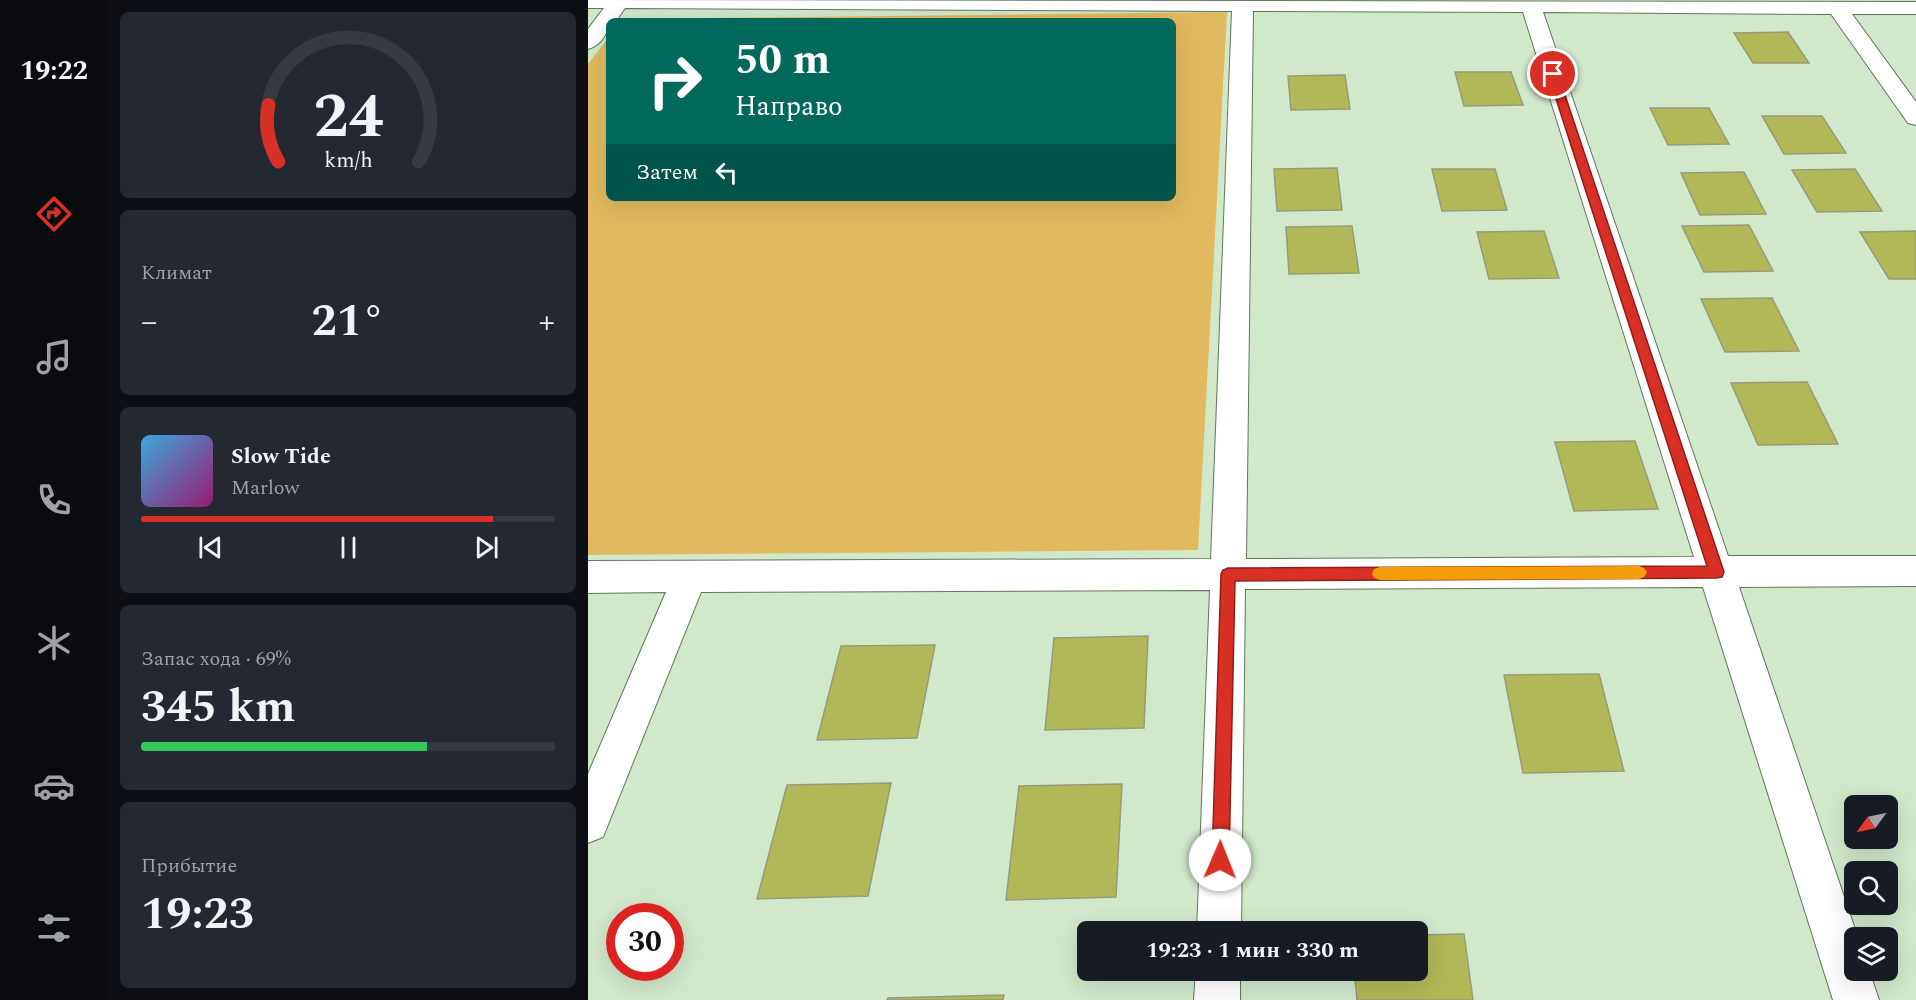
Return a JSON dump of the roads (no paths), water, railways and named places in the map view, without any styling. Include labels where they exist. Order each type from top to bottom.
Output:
[{"type":"street","points":[[607,18],[620,1]]},
{"type":"street","points":[[588,2],[1834,4],[1916,8]]},
{"type":"street","points":[[1219,921],[1243,3]]},
{"type":"street","points":[[1530,3],[1856,1000]]},
{"type":"street","points":[[1834,4],[1916,118]]},
{"type":"street","points":[[588,43],[606,19]]},
{"type":"street","points":[[588,577],[1916,571]]},
{"type":"street","points":[[588,822],[690,576]]},
{"type":"street","points":[[1217,1000],[1218,981]]}]
